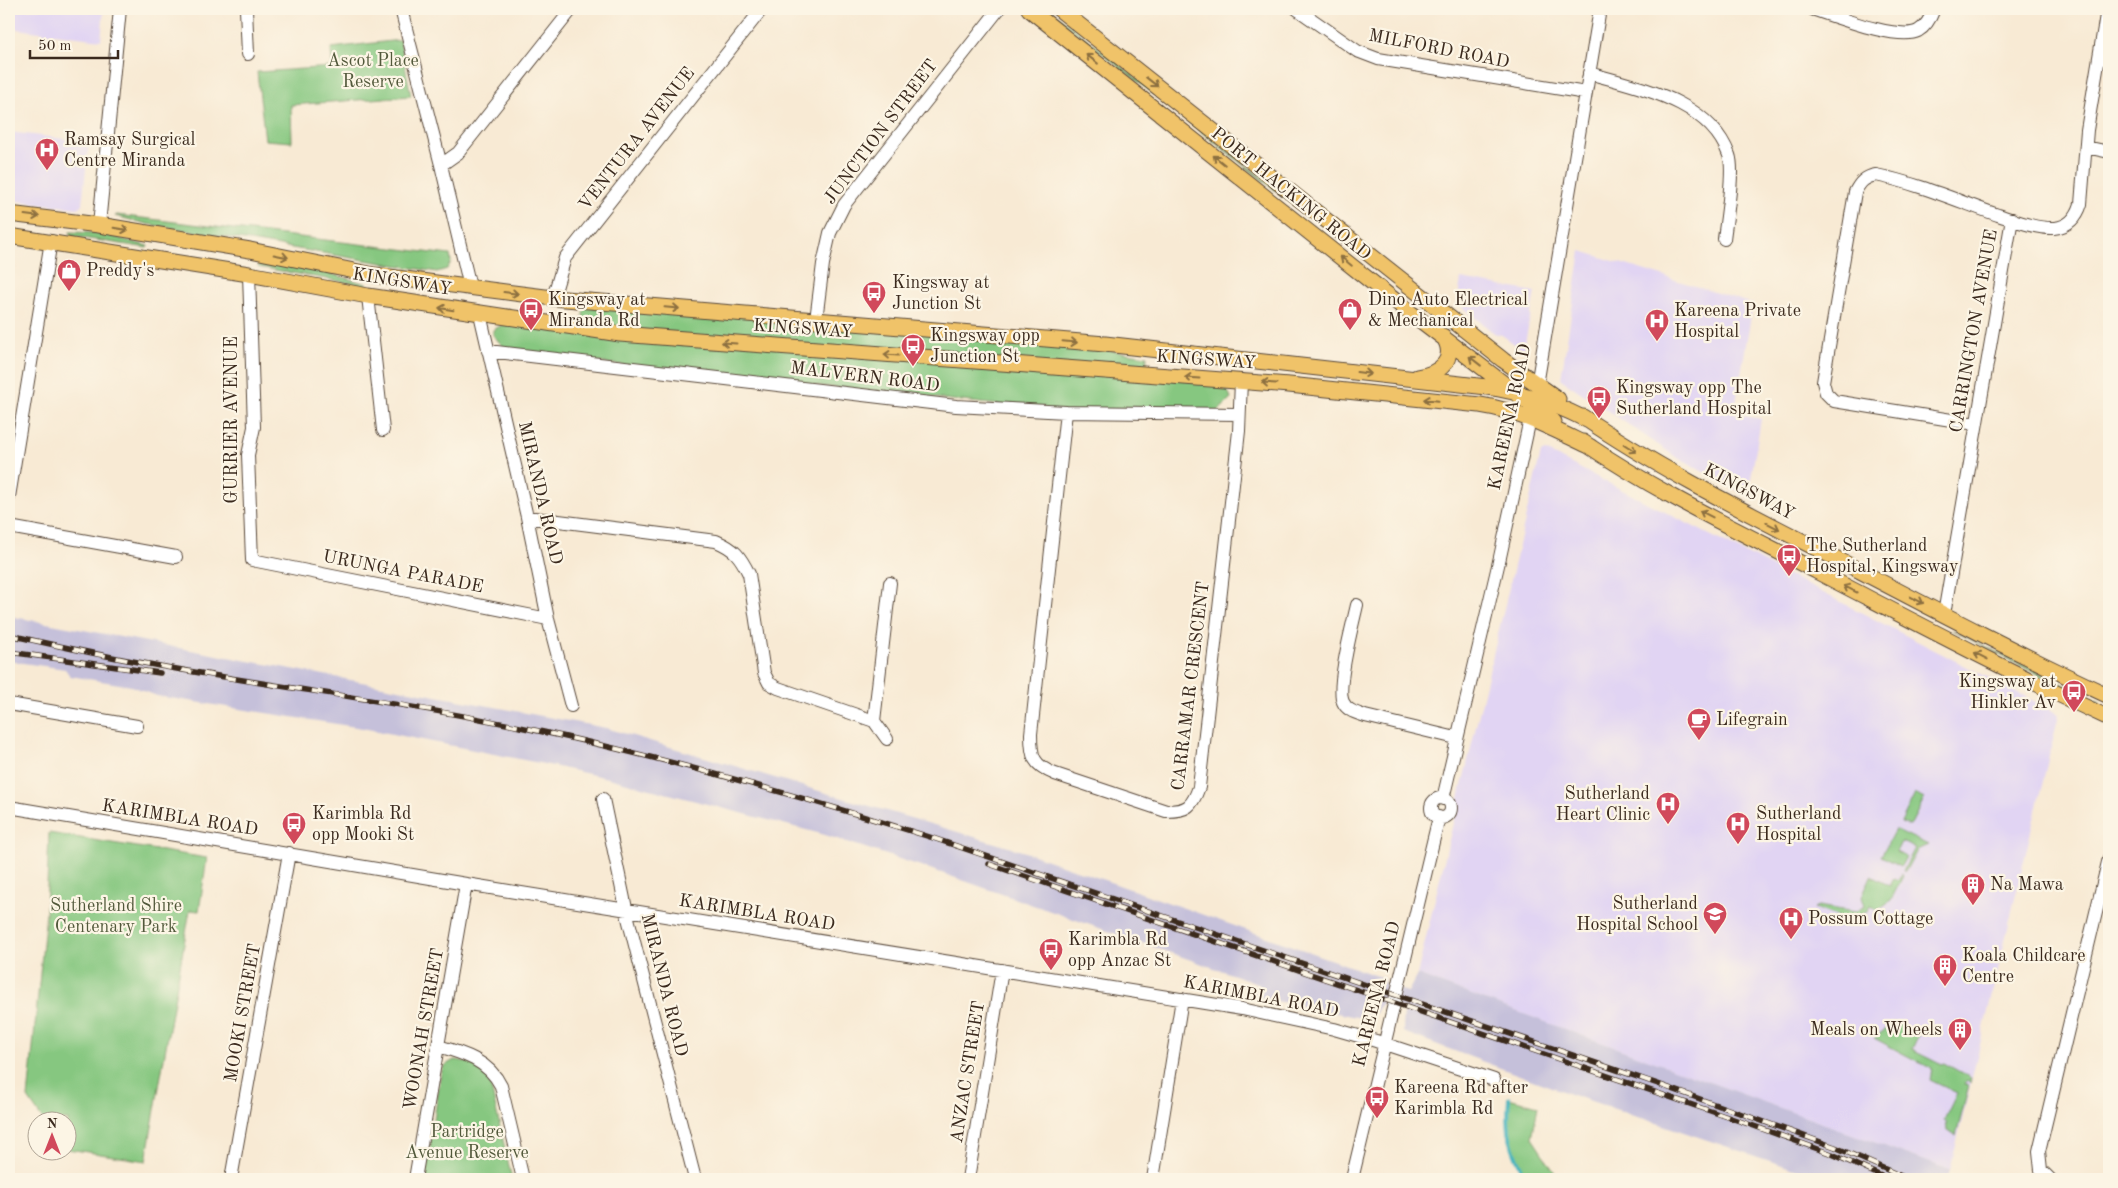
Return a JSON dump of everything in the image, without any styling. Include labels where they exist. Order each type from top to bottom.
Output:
[{"type":"main road","name":"PORT HACKING ROAD","points":[[1029,9],[1388,295],[1513,391],[1533,402]]},
{"type":"main road","name":"PORT HACKING ROAD","points":[[1059,9],[1503,360],[1533,402]]},
{"type":"main road","name":"KINGSWAY","points":[[9,214],[99,225],[250,250],[374,274],[553,298],[1105,344],[1243,358],[1513,391]]},
{"type":"main road","points":[[51,242],[55,220]]},
{"type":"main road","name":"KINGSWAY","points":[[9,236],[249,274],[480,314],[629,335],[1241,381],[1480,405],[1503,409],[1533,402],[1559,406],[1590,421],[1646,458],[1706,492],[2042,665],[2109,696]]},
{"type":"main road","name":"GURRIER AVENUE","points":[[249,274],[250,250]]},
{"type":"main road","name":"MIRANDA ROAD","points":[[470,288],[480,314]]},
{"type":"main road","points":[[1406,378],[1430,374],[1444,366],[1449,349],[1443,336]]},
{"type":"main road","points":[[1241,381],[1243,358]]},
{"type":"main road","name":"KINGSWAY","points":[[1533,402],[1591,447],[1648,484],[1940,635],[2109,718]]},
{"type":"main road","name":"CARRINGTON AVENUE","points":[[1940,635],[1944,614]]},
{"type":"street","points":[[99,225],[120,9]]},
{"type":"street","points":[[246,9],[248,54]]},
{"type":"street","points":[[400,9],[441,165],[470,288]]},
{"type":"street","points":[[441,165],[458,153],[572,9]]},
{"type":"street","name":"VENTURA AVENUE","points":[[553,298],[565,258],[762,9]]},
{"type":"street","name":"JUNCTION STREET","points":[[816,320],[823,264],[830,233],[844,205],[999,9]]},
{"type":"street","name":"MILFORD ROAD","points":[[1297,9],[1357,51],[1378,59],[1586,93]]},
{"type":"street","name":"KAREENA ROAD","points":[[1352,1179],[1438,817],[1446,816],[1450,809],[1449,803],[1443,799],[1500,557],[1533,402],[1600,9]]},
{"type":"street","points":[[1812,9],[1886,32],[1901,34],[1918,31],[1929,21],[1934,9]]},
{"type":"street","name":"CARRINGTON AVENUE","points":[[1944,614],[2012,220],[2054,228],[2072,221],[2078,213],[2081,204],[2087,130],[2107,9]]},
{"type":"street","points":[[1589,73],[1644,90],[1688,108],[1713,128],[1730,156],[1730,196],[1724,239]]},
{"type":"street","points":[[2086,148],[2109,152]]},
{"type":"street","points":[[1976,424],[1834,401],[1826,393],[1823,382],[1854,192],[1859,183],[1867,177],[1876,175],[2012,220]]},
{"type":"street","points":[[9,497],[51,242]]},
{"type":"street","name":"GURRIER AVENUE","points":[[249,274],[254,428],[248,455],[252,560]]},
{"type":"street","points":[[368,296],[383,430]]},
{"type":"street","name":"MIRANDA ROAD","points":[[480,314],[527,517],[548,619],[571,706]]},
{"type":"street","name":"MALVERN ROAD","points":[[488,351],[956,406],[1066,412],[1239,414]]},
{"type":"street","name":"CARRAMAR CRESCENT","points":[[1066,412],[1030,734],[1034,759],[1041,768],[1055,774],[1166,811],[1181,811],[1194,803],[1199,787],[1239,431],[1241,381]]},
{"type":"street","points":[[527,517],[716,541],[731,548],[742,560],[749,574],[764,673],[769,682],[778,688],[874,721],[887,738]]},
{"type":"street","points":[[9,527],[176,557]]},
{"type":"street","name":"URUNGA PARADE","points":[[252,560],[548,619]]},
{"type":"street","points":[[874,721],[890,583]]},
{"type":"street","points":[[1357,604],[1341,690],[1342,701],[1352,712],[1456,738]]},
{"type":"street","points":[[9,704],[137,726]]},
{"type":"street","name":"MIRANDA ROAD","points":[[603,799],[626,909],[695,1179]]},
{"type":"street","name":"KARIMBLA ROAD","points":[[9,807],[466,884],[1242,1009],[1334,1029],[1384,1043],[1494,1080]]},
{"type":"street","name":"MOOKI STREET","points":[[231,1179],[289,853]]},
{"type":"street","points":[[2050,1179],[2041,1170],[2039,1151],[2109,858]]},
{"type":"street","name":"WOONAH STREET","points":[[416,1179],[466,884]]},
{"type":"street","name":"ANZAC STREET","points":[[968,1179],[1002,970]]},
{"type":"street","points":[[1153,1179],[1182,999]]},
{"type":"street","points":[[438,1046],[470,1056],[484,1065],[495,1076],[500,1086],[523,1179]]},
{"type":"shaded area","points":[[9,9],[104,9],[101,40],[9,28]]},
{"type":"shaded area","name":"Ramsay Surgical Centre Miranda","points":[[9,132],[89,142],[82,204],[78,208],[9,200]]},
{"type":"shaded area","name":"Kareena Private Hospital","points":[[1581,251],[1753,304],[1734,414],[1761,419],[1748,496],[1676,457],[1561,379]]},
{"type":"shaded area","points":[[1461,279],[1535,292],[1524,348],[1521,349],[1502,335],[1494,333],[1457,303]]},
{"type":"shaded area","name":"Sutherland Hospital","points":[[1546,451],[2059,714],[1950,1170],[1417,975],[1541,453]]},
{"type":"shaded area","points":[[9,616],[606,728],[1022,851],[1383,978],[1385,985],[1408,992],[1417,975],[1950,1170],[1948,1177],[1951,1179],[1824,1179],[1570,1094],[1403,1032],[1404,1010],[1382,1002],[1376,1013],[1366,1019],[1248,995],[1260,984],[927,868],[825,835],[612,779],[544,764],[362,728],[157,696],[131,686],[70,676],[65,669],[9,661]]},
{"type":"green space","points":[[1046,9],[1050,9],[1306,213],[1305,214]]},
{"type":"green space","name":"Ascot Place Reserve","points":[[400,40],[411,96],[291,105],[292,142],[265,140],[257,72],[332,67],[331,48]]},
{"type":"green space","points":[[115,216],[450,255],[451,262],[447,269],[437,272],[147,224]]},
{"type":"green space","points":[[70,232],[99,233],[148,246],[147,248],[70,236]]},
{"type":"green space","points":[[259,264],[287,265],[314,270],[367,284],[367,286],[258,267]]},
{"type":"green space","points":[[584,301],[1035,339],[1147,356],[1146,374],[1213,380],[1225,388],[1231,399],[1216,413],[1066,412],[509,353],[493,335],[493,330],[513,319],[644,335],[583,319]]},
{"type":"green space","points":[[1952,630],[2100,702],[2100,703],[2050,681]]},
{"type":"green space","points":[[1915,794],[1924,799],[1910,826],[1901,823]]},
{"type":"green space","points":[[1895,829],[1928,845],[1917,850],[1905,872],[1903,871],[1915,848],[1901,842],[1896,852],[1906,857],[1901,866],[1881,856]]},
{"type":"green space","name":"Sutherland Shire Centenary Park","points":[[49,833],[207,858],[199,911],[190,910],[146,1161],[78,1151],[78,1110],[36,1110],[28,1098],[46,912]]},
{"type":"green space","points":[[1901,874],[1903,876],[1891,900],[1878,910],[1870,906],[1867,912],[1847,920],[1814,908],[1818,906],[1855,912],[1865,906],[1862,897],[1871,876],[1890,886],[1894,878],[1898,880]]},
{"type":"green space","points":[[1895,1022],[1918,1033],[1919,1035],[1912,1050],[1940,1064],[1944,1063],[1971,1078],[1970,1083],[1967,1081],[1965,1084],[1969,1086],[1956,1136],[1947,1131],[1946,1121],[1944,1120],[1957,1093],[1930,1080],[1932,1069],[1874,1038]]},
{"type":"green space","name":"Partridge Avenue Reserve","points":[[454,1060],[460,1060],[475,1066],[490,1083],[512,1179],[425,1179],[441,1073],[444,1066]]},
{"type":"green space","points":[[1509,1098],[1538,1106],[1532,1138],[1557,1176],[1565,1179],[1527,1179],[1510,1140],[1508,1121]]},
{"type":"waterway","points":[[1509,1098],[1508,1121],[1510,1140],[1527,1179]]},
{"type":"railway","points":[[9,635],[131,661],[427,709],[520,727],[676,764],[779,792],[933,838],[1658,1084],[1835,1147],[1908,1179]]},
{"type":"railway","points":[[9,652],[160,673]]},
{"type":"railway","points":[[989,864],[1754,1126],[1832,1154],[1888,1179]]},
{"type":"place","name":"Ramsay Surgical Centre Miranda","points":[[47,171]]},
{"type":"place","name":"Preddy's","points":[[69,292]]},
{"type":"place","name":"Kingsway at Junction St","points":[[874,314]]},
{"type":"place","name":"Kingsway at Miranda Rd","points":[[531,331]]},
{"type":"place","name":"Dino Auto Electrical & Mechanical","points":[[1350,331]]},
{"type":"place","name":"Kareena Private Hospital","points":[[1657,342]]},
{"type":"place","name":"Kingsway opp Junction St","points":[[913,367]]},
{"type":"place","name":"Kingsway opp The Sutherland Hospital","points":[[1599,419]]},
{"type":"place","name":"The Sutherland Hospital, Kingsway","points":[[1789,577]]},
{"type":"place","name":"Kingsway at Hinkler Av","points":[[2074,713]]},
{"type":"place","name":"Lifegrain","points":[[1699,741]]},
{"type":"place","name":"Sutherland Heart Clinic","points":[[1668,825]]},
{"type":"place","name":"Karimbla Rd opp Mooki St","points":[[294,845]]},
{"type":"place","name":"Sutherland Hospital","points":[[1738,845]]},
{"type":"place","name":"Na Mawa","points":[[1973,906]]},
{"type":"place","name":"Sutherland Hospital School","points":[[1715,935]]},
{"type":"place","name":"Possum Cottage","points":[[1791,940]]},
{"type":"place","name":"Karimbla Rd opp Anzac St","points":[[1051,971]]},
{"type":"place","name":"Koala Childcare Centre","points":[[1945,987]]},
{"type":"place","name":"Meals on Wheels","points":[[1960,1051]]},
{"type":"place","name":"Kareena Rd after Karimbla Rd","points":[[1377,1119]]}]
